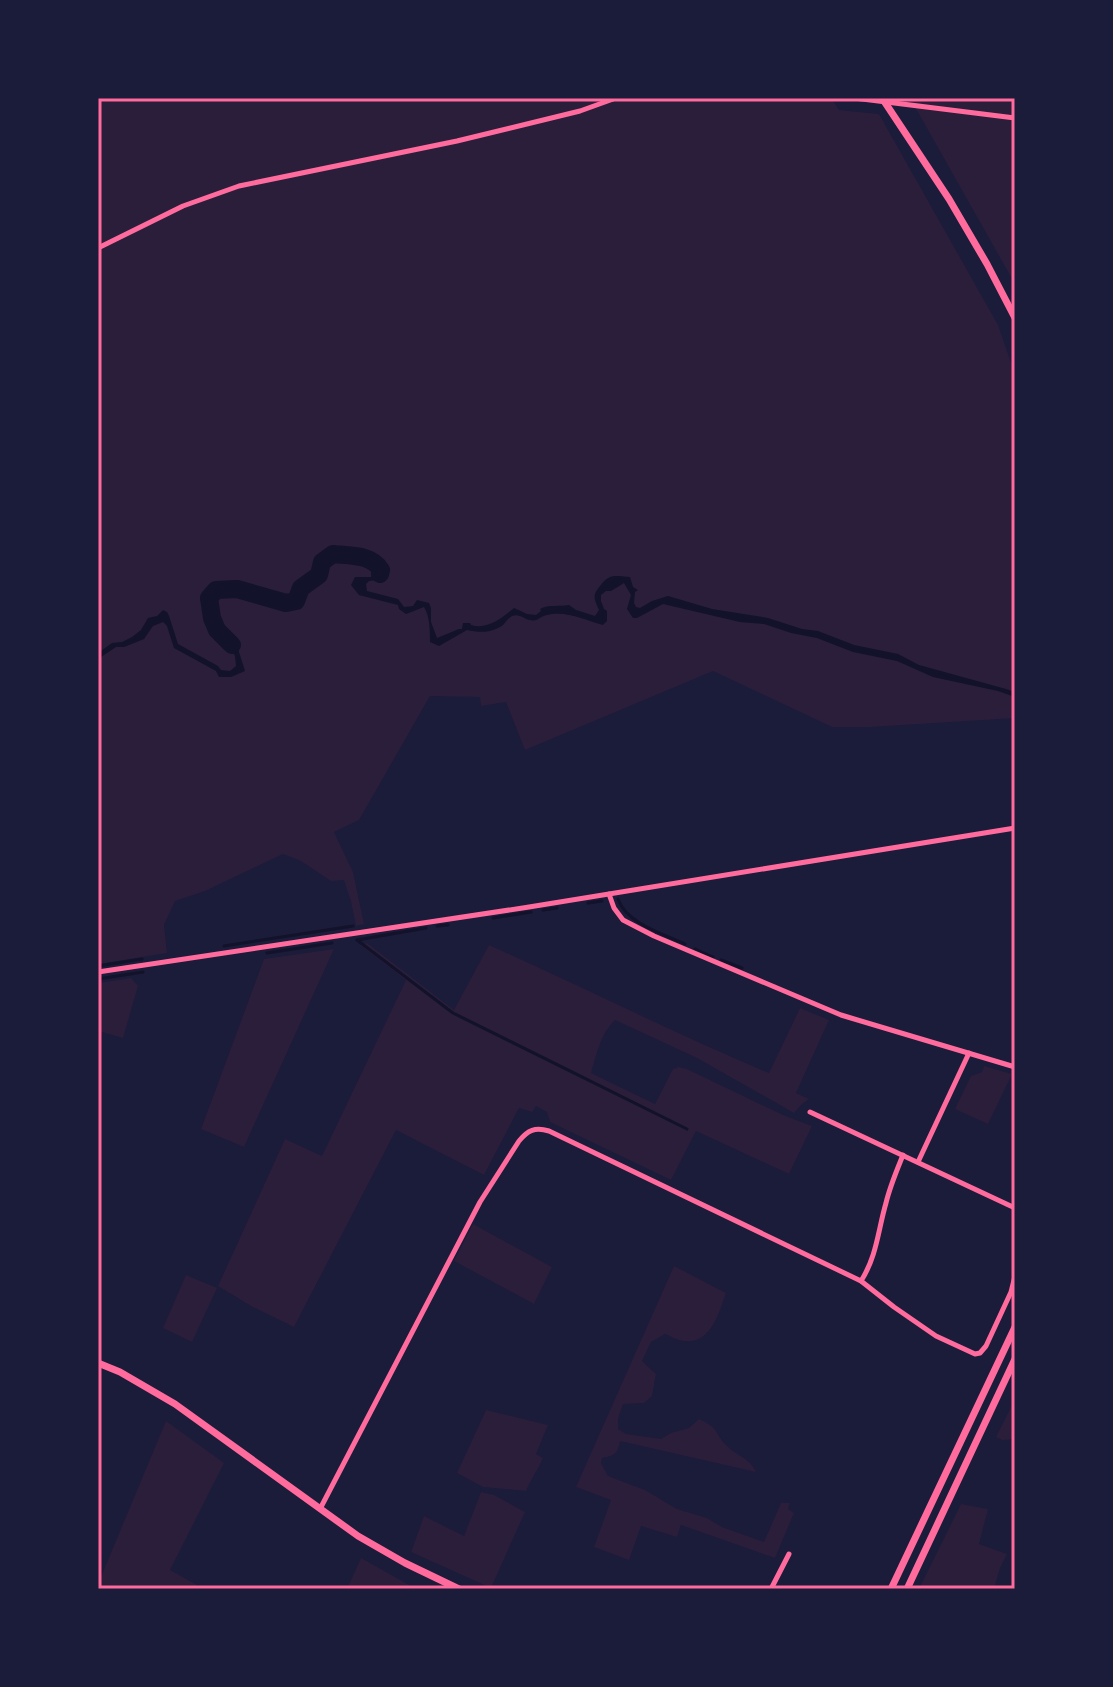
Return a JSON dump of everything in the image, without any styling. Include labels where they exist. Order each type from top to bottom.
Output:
[{"type":"main road","points":[[884,100],[949,199],[1015,318]]},
{"type":"main road","points":[[891,1589],[1015,1327]]},
{"type":"main road","points":[[907,1589],[1015,1359]]},
{"type":"main road","points":[[98,1363],[175,1404],[358,1536],[459,1589]]},
{"type":"street","points":[[98,248],[183,206],[239,186],[457,141],[580,111],[616,98]]},
{"type":"street","points":[[854,98],[1015,118]]},
{"type":"street","points":[[98,972],[1015,828]]},
{"type":"street","points":[[609,894],[623,920],[654,936],[841,1015],[1015,1067]]},
{"type":"street","points":[[918,1162],[969,1053]]},
{"type":"street","points":[[810,1112],[1015,1208]]},
{"type":"street","points":[[320,1509],[480,1202],[519,1141],[532,1129],[549,1131],[861,1281],[936,1336],[978,1354],[986,1346],[1011,1292],[1015,1276]]},
{"type":"street","points":[[861,1281],[875,1255],[886,1201],[903,1155]]},
{"type":"street","points":[[771,1589],[789,1554]]},
{"type":"shaded area","points":[[98,98],[831,98],[839,110],[879,114],[998,325],[1015,374],[1015,718],[832,727],[713,671],[525,750],[506,702],[481,706],[480,697],[430,696],[359,820],[334,832],[353,872],[364,924],[356,926],[344,880],[331,881],[301,861],[283,854],[205,891],[175,901],[164,925],[167,953],[98,964]]},
{"type":"shaded area","points":[[910,98],[1015,98],[1015,284]]},
{"type":"shaded area","points":[[368,553],[387,568],[384,579],[366,584],[367,591],[398,599],[404,607],[413,606],[417,600],[429,603],[437,638],[462,629],[463,623],[477,626],[489,624],[514,608],[536,615],[543,607],[569,605],[595,616],[599,610],[595,600],[597,589],[613,576],[630,577],[633,587],[638,590],[635,592],[636,607],[668,596],[712,609],[768,618],[818,631],[854,645],[898,654],[919,665],[1015,692],[1015,697],[933,677],[897,661],[853,652],[817,638],[764,624],[740,622],[663,604],[633,618],[627,609],[631,595],[624,583],[601,595],[607,611],[607,621],[603,625],[561,614],[547,615],[537,620],[515,615],[495,630],[467,630],[439,646],[430,642],[429,619],[424,607],[406,614],[398,605],[359,595],[351,585],[355,577],[371,577],[375,572],[368,562],[362,561]]},
{"type":"shaded area","points":[[163,610],[169,616],[178,644],[221,670],[230,671],[236,666],[235,656],[225,640],[218,638],[214,629],[219,628],[238,649],[245,671],[231,677],[219,677],[216,671],[174,648],[163,622],[153,626],[144,639],[116,647],[98,659],[98,653],[112,643],[132,637],[148,618],[157,616]]},
{"type":"shaded area","points":[[367,943],[454,1010],[489,945],[769,1073],[800,1008],[829,1020],[796,1093],[809,1099],[794,1113],[697,1058],[615,1020],[602,1038],[591,1073],[655,1104],[673,1069],[679,1067],[812,1126],[789,1174],[696,1131],[671,1180],[550,1122],[547,1112],[536,1106],[532,1112],[519,1108],[484,1175],[396,1130],[294,1327],[218,1286],[285,1139],[322,1156],[406,980],[360,945]]},
{"type":"shaded area","points":[[334,949],[244,1147],[201,1129],[264,959]]},
{"type":"shaded area","points":[[131,978],[138,986],[123,1038],[98,1031],[98,983]]},
{"type":"shaded area","points":[[984,1066],[1012,1074],[988,1124],[955,1109],[971,1076],[982,1072]]},
{"type":"shaded area","points":[[473,1224],[552,1267],[534,1304],[454,1261]]},
{"type":"shaded area","points":[[674,1266],[726,1293],[717,1318],[701,1338],[683,1341],[665,1334],[651,1342],[642,1361],[656,1374],[652,1396],[644,1403],[623,1404],[618,1429],[626,1434],[661,1439],[689,1428],[699,1419],[714,1428],[727,1446],[747,1460],[756,1472],[620,1441],[617,1452],[602,1458],[601,1463],[608,1476],[645,1490],[677,1509],[764,1542],[781,1503],[790,1503],[788,1509],[794,1513],[775,1558],[681,1525],[677,1537],[641,1526],[629,1560],[594,1547],[611,1500],[576,1487]]},
{"type":"shaded area","points":[[186,1275],[217,1288],[192,1342],[163,1328]]},
{"type":"shaded area","points":[[1015,1399],[1015,1439],[1002,1440],[996,1437]]},
{"type":"shaded area","points":[[486,1410],[548,1425],[536,1454],[543,1458],[526,1491],[483,1487],[457,1473]]},
{"type":"shaded area","points":[[166,1421],[224,1463],[170,1570],[204,1589],[98,1589],[98,1584]]},
{"type":"shaded area","points":[[481,1492],[494,1495],[525,1512],[491,1588],[411,1552],[424,1516],[464,1536]]},
{"type":"shaded area","points":[[961,1504],[988,1509],[979,1544],[1007,1554],[994,1589],[919,1589]]},
{"type":"shaded area","points":[[361,1558],[411,1586],[416,1589],[347,1589]]},
{"type":"waterway","points":[[232,645],[217,630],[212,618],[209,598],[216,590],[237,589],[286,603],[296,601],[301,588],[319,575],[322,562],[333,554],[366,558],[377,565],[380,574]]},
{"type":"waterway","points":[[618,899],[637,921],[685,944]]},
{"type":"waterway","points":[[588,903],[602,901]]},
{"type":"waterway","points":[[543,910],[557,908]]},
{"type":"waterway","points":[[493,918],[531,912]]},
{"type":"waterway","points":[[437,926],[448,925]]},
{"type":"waterway","points":[[224,946],[353,926]]},
{"type":"waterway","points":[[357,940],[426,928]]},
{"type":"waterway","points":[[357,940],[453,1013],[687,1129]]},
{"type":"waterway","points":[[267,953],[332,943]]},
{"type":"waterway","points":[[695,949],[713,957]]},
{"type":"waterway","points":[[98,966],[142,959]]},
{"type":"waterway","points":[[721,960],[742,968]]},
{"type":"waterway","points":[[98,979],[143,972]]}]
